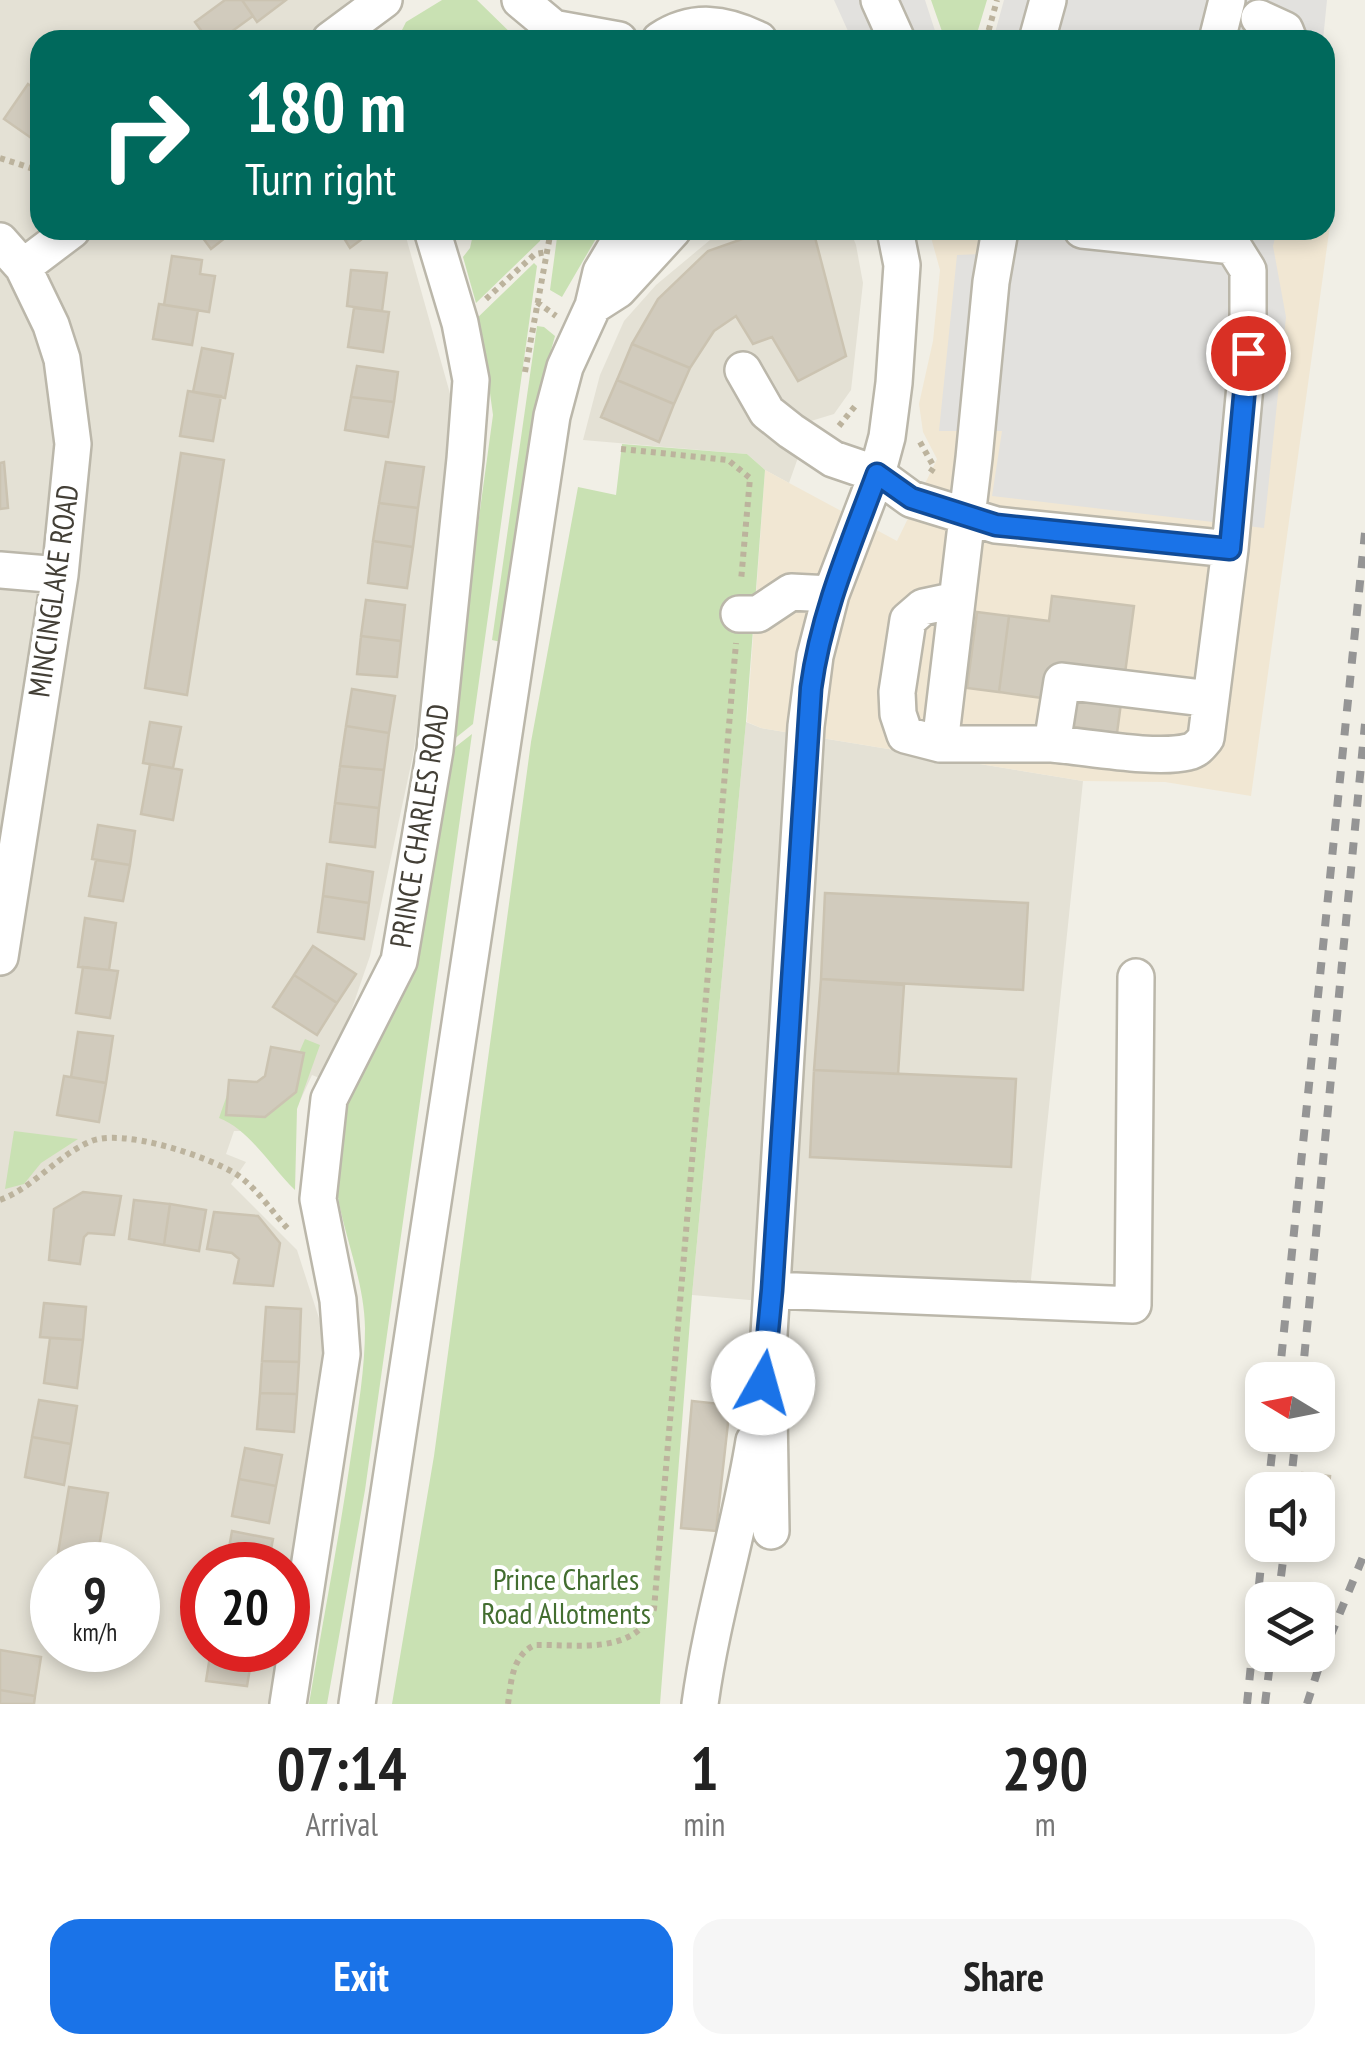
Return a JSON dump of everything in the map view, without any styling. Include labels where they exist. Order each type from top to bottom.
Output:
[{"type":"street","points":[[520,0],[559,30]]},
{"type":"street","points":[[668,30],[696,0]]},
{"type":"street","points":[[751,0],[755,30]]},
{"type":"street","points":[[879,0],[892,30]]},
{"type":"street","points":[[1040,30],[1048,0]]},
{"type":"street","points":[[1220,30],[1227,0]]},
{"type":"street","points":[[1259,18],[1284,30]]},
{"type":"street","points":[[351,30],[374,19]]},
{"type":"street","points":[[684,30],[702,24],[738,30]]},
{"type":"street","points":[[11,254],[47,240]]},
{"type":"street","name":"PRINCE CHARLES ROAD","points":[[288,1704],[342,1354],[338,1300],[318,1199],[329,1100],[399,961],[435,750],[471,380],[460,322],[435,240]]},
{"type":"street","points":[[357,1704],[552,416],[564,367],[593,306],[601,272],[620,240]]},
{"type":"street","points":[[593,306],[618,290],[664,240]]},
{"type":"street","points":[[771,1531],[768,1351],[806,726],[815,656],[832,594],[887,437],[902,265],[898,240]]},
{"type":"street","points":[[940,744],[998,240]]},
{"type":"street","points":[[956,600],[923,606],[908,620],[898,684],[898,714],[906,735],[940,744],[1052,744],[1186,753],[1198,748],[1206,738],[1230,549],[1248,353],[1248,270],[1243,240]]},
{"type":"street","name":"MINCINGLAKE ROAD","points":[[0,957],[60,575],[73,444],[62,359],[51,325],[11,254]]},
{"type":"street","points":[[744,370],[767,412],[833,459],[877,474],[911,498],[996,525],[1230,549]]},
{"type":"street","points":[[0,570],[60,575]]},
{"type":"street","points":[[739,614],[758,614],[791,592],[832,594]]},
{"type":"street","points":[[1052,744],[1062,681],[1211,700]]},
{"type":"street","points":[[772,1290],[1133,1305],[1136,977]]},
{"type":"street","points":[[700,1704],[707,1652],[748,1480],[768,1351]]},
{"type":"path","points":[[989,30],[997,0]]},
{"type":"path","points":[[0,158],[30,168]]},
{"type":"path","points":[[460,322],[535,254],[546,252],[549,240]]},
{"type":"path","points":[[508,1704],[513,1669],[525,1649],[534,1645],[615,1644],[648,1624],[654,1609],[750,478],[728,460],[622,449]]},
{"type":"path","points":[[0,1200],[32,1184],[64,1156],[94,1139],[152,1140],[237,1175],[291,1231],[329,1254]]},
{"type":"shaded area","points":[[0,0],[350,0],[315,30],[30,30],[30,240],[407,240],[460,429],[413,755],[370,956],[327,1081],[312,1075],[298,1105],[269,1131],[234,1131],[226,1154],[246,1162],[231,1184],[297,1250],[326,1340],[317,1477],[306,1542],[180,1542],[180,1672],[283,1672],[277,1704],[0,1704]]},
{"type":"shaded area","points":[[834,0],[925,0],[935,30],[848,30]]},
{"type":"shaded area","points":[[1004,0],[1327,0],[1324,30],[996,30]]},
{"type":"shaded area","points":[[710,240],[854,240],[863,283],[851,390],[834,414],[811,421],[789,483],[747,454],[583,440],[600,375],[624,321],[656,285]]},
{"type":"shaded area","points":[[932,240],[1328,240],[1251,796],[1165,782],[1083,781],[761,728],[747,722],[765,470],[897,541],[937,459],[923,432],[919,404],[933,341],[940,270]]},
{"type":"shaded area","points":[[984,240],[1274,240],[1286,317],[1264,528],[992,496],[1002,431],[939,431],[957,255],[982,254]]},
{"type":"shaded area","points":[[746,722],[761,728],[1083,781],[1028,1308],[829,1307],[692,1295]]},
{"type":"green space","points":[[442,0],[477,0],[508,30],[402,30],[406,22]]},
{"type":"green space","points":[[931,0],[987,0],[978,30],[942,30]]},
{"type":"green space","points":[[472,240],[540,240],[476,303],[463,257]]},
{"type":"green space","points":[[557,240],[595,240],[562,297],[550,290]]},
{"type":"green space","points":[[534,263],[537,266],[473,724],[448,744],[493,415],[472,323]]},
{"type":"green space","points":[[537,326],[555,336],[533,415],[501,642],[492,640]]},
{"type":"green space","name":"Prince Charles Road Allotments","points":[[622,444],[747,454],[765,470],[660,1704],[392,1704],[434,1456],[531,742],[578,487],[616,495]]},
{"type":"green space","points":[[472,734],[365,1490],[327,1704],[309,1704],[347,1481],[365,1343],[363,1304],[336,1184],[336,1134],[352,1083],[402,989],[421,939],[445,755]]},
{"type":"green space","points":[[305,1039],[320,1045],[297,1109],[295,1190],[250,1140],[219,1118],[227,1095],[263,1095],[292,1069]]},
{"type":"green space","points":[[14,1131],[78,1139],[41,1163],[24,1184],[5,1189]]},
{"type":"building","points":[[225,0],[242,0],[253,16],[234,30],[201,30],[195,22]]},
{"type":"building","points":[[242,0],[286,0],[257,22]]},
{"type":"building","points":[[28,84],[30,85],[30,137],[4,119]]},
{"type":"building","points":[[204,240],[222,240],[211,249]]},
{"type":"building","points":[[739,240],[816,240],[846,356],[798,381],[772,337],[753,344],[736,316],[714,331],[690,368],[632,344],[658,299],[708,251]]},
{"type":"building","points":[[172,256],[202,260],[200,274],[215,276],[209,312],[164,305]]},
{"type":"building","points":[[351,270],[387,273],[382,311],[347,306]]},
{"type":"building","points":[[159,304],[198,310],[192,345],[153,339]]},
{"type":"building","points":[[354,308],[389,312],[383,352],[348,347]]},
{"type":"building","points":[[632,344],[690,368],[674,404],[617,380]]},
{"type":"building","points":[[202,348],[233,354],[225,398],[193,392]]},
{"type":"building","points":[[357,366],[398,372],[394,402],[351,397]]},
{"type":"building","points":[[617,380],[674,404],[659,442],[601,417]]},
{"type":"building","points":[[188,391],[221,396],[213,441],[180,436]]},
{"type":"building","points":[[351,397],[394,402],[388,437],[345,430]]},
{"type":"building","points":[[181,453],[224,460],[187,695],[145,688]]},
{"type":"building","points":[[4,462],[8,508],[0,509],[0,463]]},
{"type":"building","points":[[386,462],[424,467],[418,508],[379,503]]},
{"type":"building","points":[[379,503],[418,508],[413,547],[373,541]]},
{"type":"building","points":[[373,541],[413,547],[407,588],[368,583]]},
{"type":"building","points":[[1052,596],[1134,606],[1117,733],[1039,722],[1042,698],[999,692],[1009,616],[1049,621]]},
{"type":"building","points":[[366,600],[405,605],[401,641],[361,636]]},
{"type":"building","points":[[977,612],[1009,616],[999,692],[967,688]]},
{"type":"building","points":[[361,636],[401,641],[397,677],[357,674]]},
{"type":"building","points":[[352,689],[395,696],[389,733],[346,726]]},
{"type":"building","points":[[150,722],[181,727],[173,768],[143,763]]},
{"type":"building","points":[[346,726],[389,733],[384,770],[340,766]]},
{"type":"building","points":[[150,764],[182,770],[173,820],[141,814]]},
{"type":"building","points":[[340,766],[384,770],[379,808],[335,803]]},
{"type":"building","points":[[335,803],[379,808],[375,847],[330,842]]},
{"type":"building","points":[[98,825],[135,831],[130,865],[92,859]]},
{"type":"building","points":[[96,860],[130,865],[123,901],[89,896]]},
{"type":"building","points":[[327,864],[373,872],[369,903],[323,896]]},
{"type":"building","points":[[825,893],[1028,903],[1023,990],[821,979]]},
{"type":"building","points":[[323,896],[369,903],[364,939],[318,932]]},
{"type":"building","points":[[85,918],[116,923],[109,970],[78,967]]},
{"type":"building","points":[[313,946],[356,974],[337,1003],[294,975]]},
{"type":"building","points":[[83,967],[118,971],[110,1018],[76,1013]]},
{"type":"building","points":[[294,975],[337,1003],[317,1035],[273,1007]]},
{"type":"building","points":[[821,979],[904,985],[898,1074],[814,1070]]},
{"type":"building","points":[[78,1032],[113,1036],[106,1083],[71,1077]]},
{"type":"building","points":[[271,1047],[304,1053],[296,1092],[265,1117],[226,1115],[229,1080],[257,1082],[265,1076]]},
{"type":"building","points":[[814,1070],[1016,1079],[1011,1167],[810,1157]]},
{"type":"building","points":[[64,1076],[106,1083],[99,1122],[57,1115]]},
{"type":"building","points":[[83,1192],[121,1196],[114,1235],[88,1233],[80,1264],[49,1260],[54,1209]]},
{"type":"building","points":[[134,1200],[170,1204],[164,1245],[129,1239]]},
{"type":"building","points":[[170,1204],[206,1210],[199,1251],[164,1245]]},
{"type":"building","points":[[214,1212],[258,1216],[280,1243],[273,1286],[234,1283],[239,1259],[232,1253],[207,1249]]},
{"type":"building","points":[[44,1303],[86,1307],[83,1340],[40,1337]]},
{"type":"building","points":[[266,1307],[301,1309],[299,1362],[262,1361]]},
{"type":"building","points":[[50,1338],[83,1340],[77,1388],[44,1383]]},
{"type":"building","points":[[262,1361],[299,1362],[297,1394],[260,1393]]},
{"type":"building","points":[[260,1393],[297,1394],[294,1432],[257,1429]]},
{"type":"building","points":[[39,1400],[77,1406],[71,1444],[32,1437]]},
{"type":"building","points":[[692,1401],[730,1405],[716,1531],[681,1528]]},
{"type":"building","points":[[32,1437],[71,1444],[64,1485],[25,1477]]},
{"type":"building","points":[[245,1448],[282,1455],[276,1486],[239,1479]]},
{"type":"building","points":[[239,1479],[276,1486],[269,1523],[232,1516]]},
{"type":"building","points":[[69,1487],[108,1493],[100,1542],[60,1542]]},
{"type":"building","points":[[232,1531],[273,1539],[272,1542],[230,1542]]},
{"type":"building","points":[[0,1650],[30,1655],[30,1672],[39,1672],[35,1696],[0,1690]]},
{"type":"building","points":[[207,1672],[249,1672],[247,1686],[206,1681]]},
{"type":"building","points":[[0,1690],[35,1696],[34,1704],[0,1704]]},
{"type":"railway","points":[[1281,1362],[1365,533]]},
{"type":"railway","points":[[1304,1362],[1365,724]]},
{"type":"railway","points":[[1270,1472],[1272,1452]]},
{"type":"railway","points":[[1292,1472],[1294,1452]]},
{"type":"railway","points":[[1307,1704],[1365,1552]]},
{"type":"railway","points":[[1247,1704],[1261,1562]]},
{"type":"railway","points":[[1280,1582],[1283,1562]]},
{"type":"railway","points":[[1265,1704],[1269,1672]]},
{"type":"route","points":[[763,1383],[806,726],[815,656],[832,594],[877,474],[911,498],[996,525],[1230,549],[1248,353]]}]
